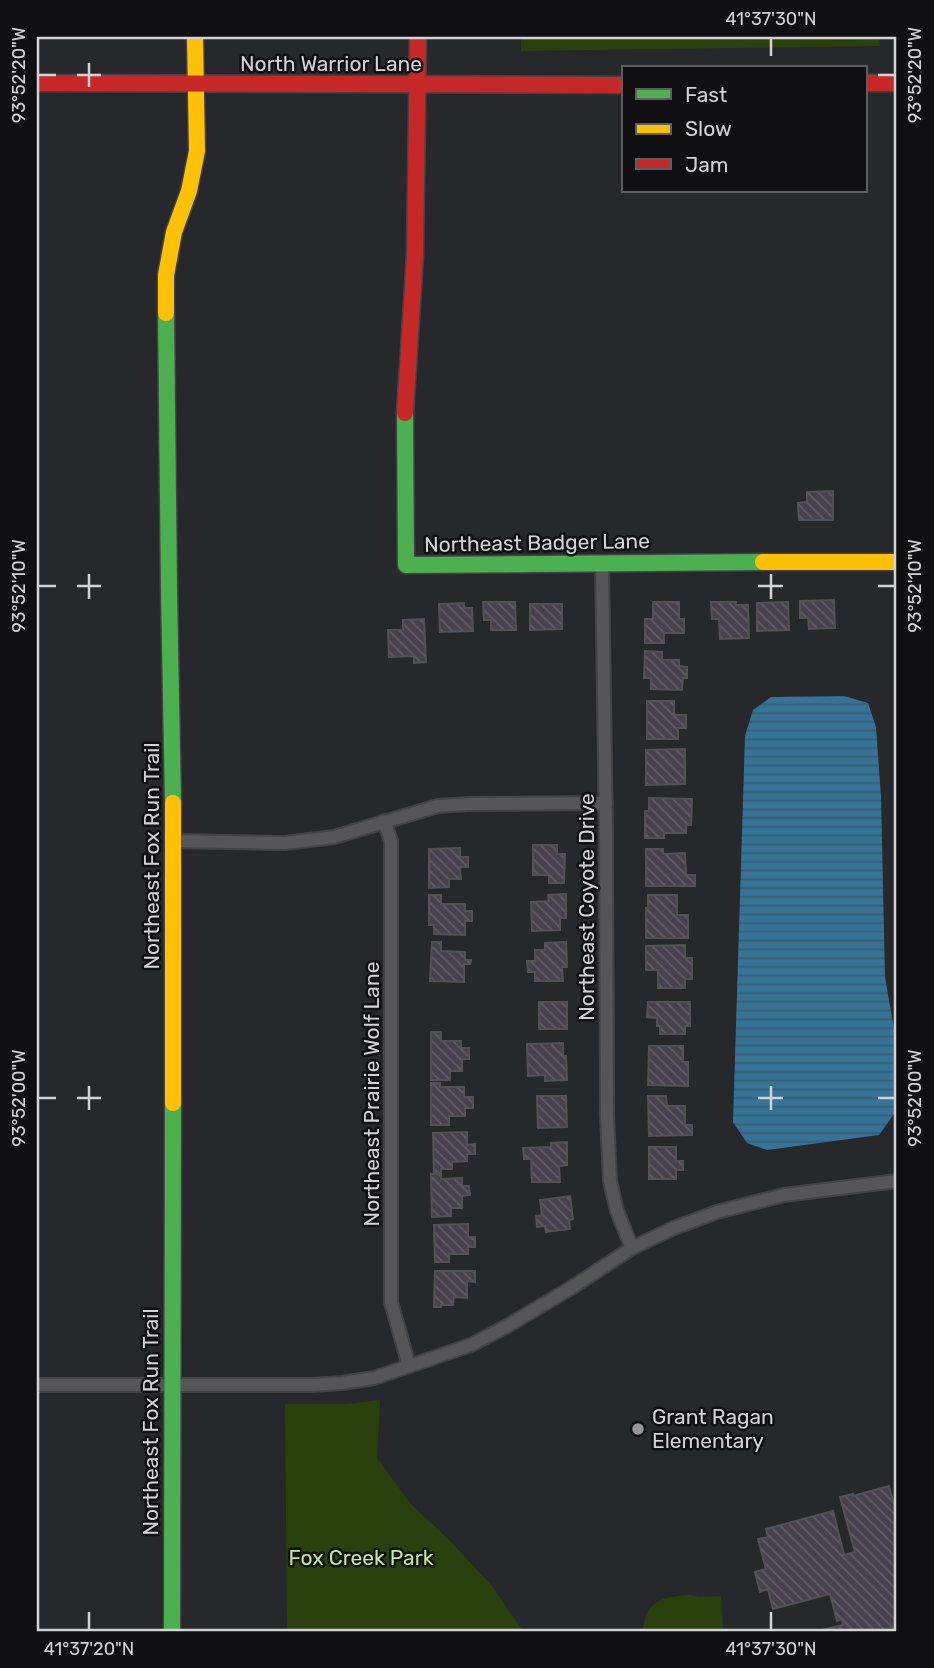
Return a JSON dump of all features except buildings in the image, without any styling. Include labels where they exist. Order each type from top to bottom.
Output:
[{"type":"street","name":"Northeast Fox Run Trail","points":[[172,1631],[174,841],[166,275],[174,232],[189,191],[197,151],[195,37]]},
{"type":"street","points":[[416,85],[418,37]]},
{"type":"street","name":"North Warrior Lane","points":[[37,83],[622,85]]},
{"type":"street","points":[[867,83],[897,83]]},
{"type":"street","name":"Northeast Badger Lane","points":[[416,85],[415,255],[404,428],[406,565],[897,562]]},
{"type":"street","name":"Northeast Coyote Drive","points":[[602,563],[607,1115],[610,1181],[617,1211],[632,1248]]},
{"type":"street","points":[[174,841],[285,843],[334,837],[438,806],[606,803]]},
{"type":"street","name":"Northeast Prairie Wolf Lane","points":[[384,821],[391,841],[391,1303],[409,1366]]},
{"type":"street","points":[[37,1385],[312,1385],[342,1384],[374,1378],[471,1345],[571,1288],[632,1248],[674,1228],[717,1212],[784,1195],[897,1181]]},
{"type":"green space","points":[[521,37],[879,37],[880,46],[521,51]]},
{"type":"green space","name":"Fox Creek Park","points":[[380,1400],[377,1458],[410,1503],[491,1585],[523,1631],[287,1631],[285,1404],[346,1404]]},
{"type":"green space","points":[[689,1595],[721,1596],[723,1631],[643,1631],[647,1613],[657,1602]]},
{"type":"water","points":[[844,696],[868,703],[876,727],[881,797],[885,977],[897,1046],[897,1110],[879,1135],[767,1150],[747,1143],[733,1122],[745,736],[753,710],[771,697]]},
{"type":"traffic: fast","points":[[166,313],[173,803]]},
{"type":"traffic: fast","points":[[405,413],[406,565],[763,562]]},
{"type":"traffic: fast","points":[[172,1631],[173,1103]]},
{"type":"traffic: slow","points":[[166,313],[166,275],[174,232],[189,191],[197,151],[195,37]]},
{"type":"traffic: slow","points":[[763,562],[897,562]]},
{"type":"traffic: slow","points":[[173,803],[173,1103]]},
{"type":"traffic: jam","points":[[405,413],[415,255],[418,37]]},
{"type":"traffic: jam","points":[[37,83],[622,85]]},
{"type":"traffic: jam","points":[[867,83],[897,83]]},
{"type":"place","name":"Grant Ragan Elementary","points":[[638,1429]]}]
